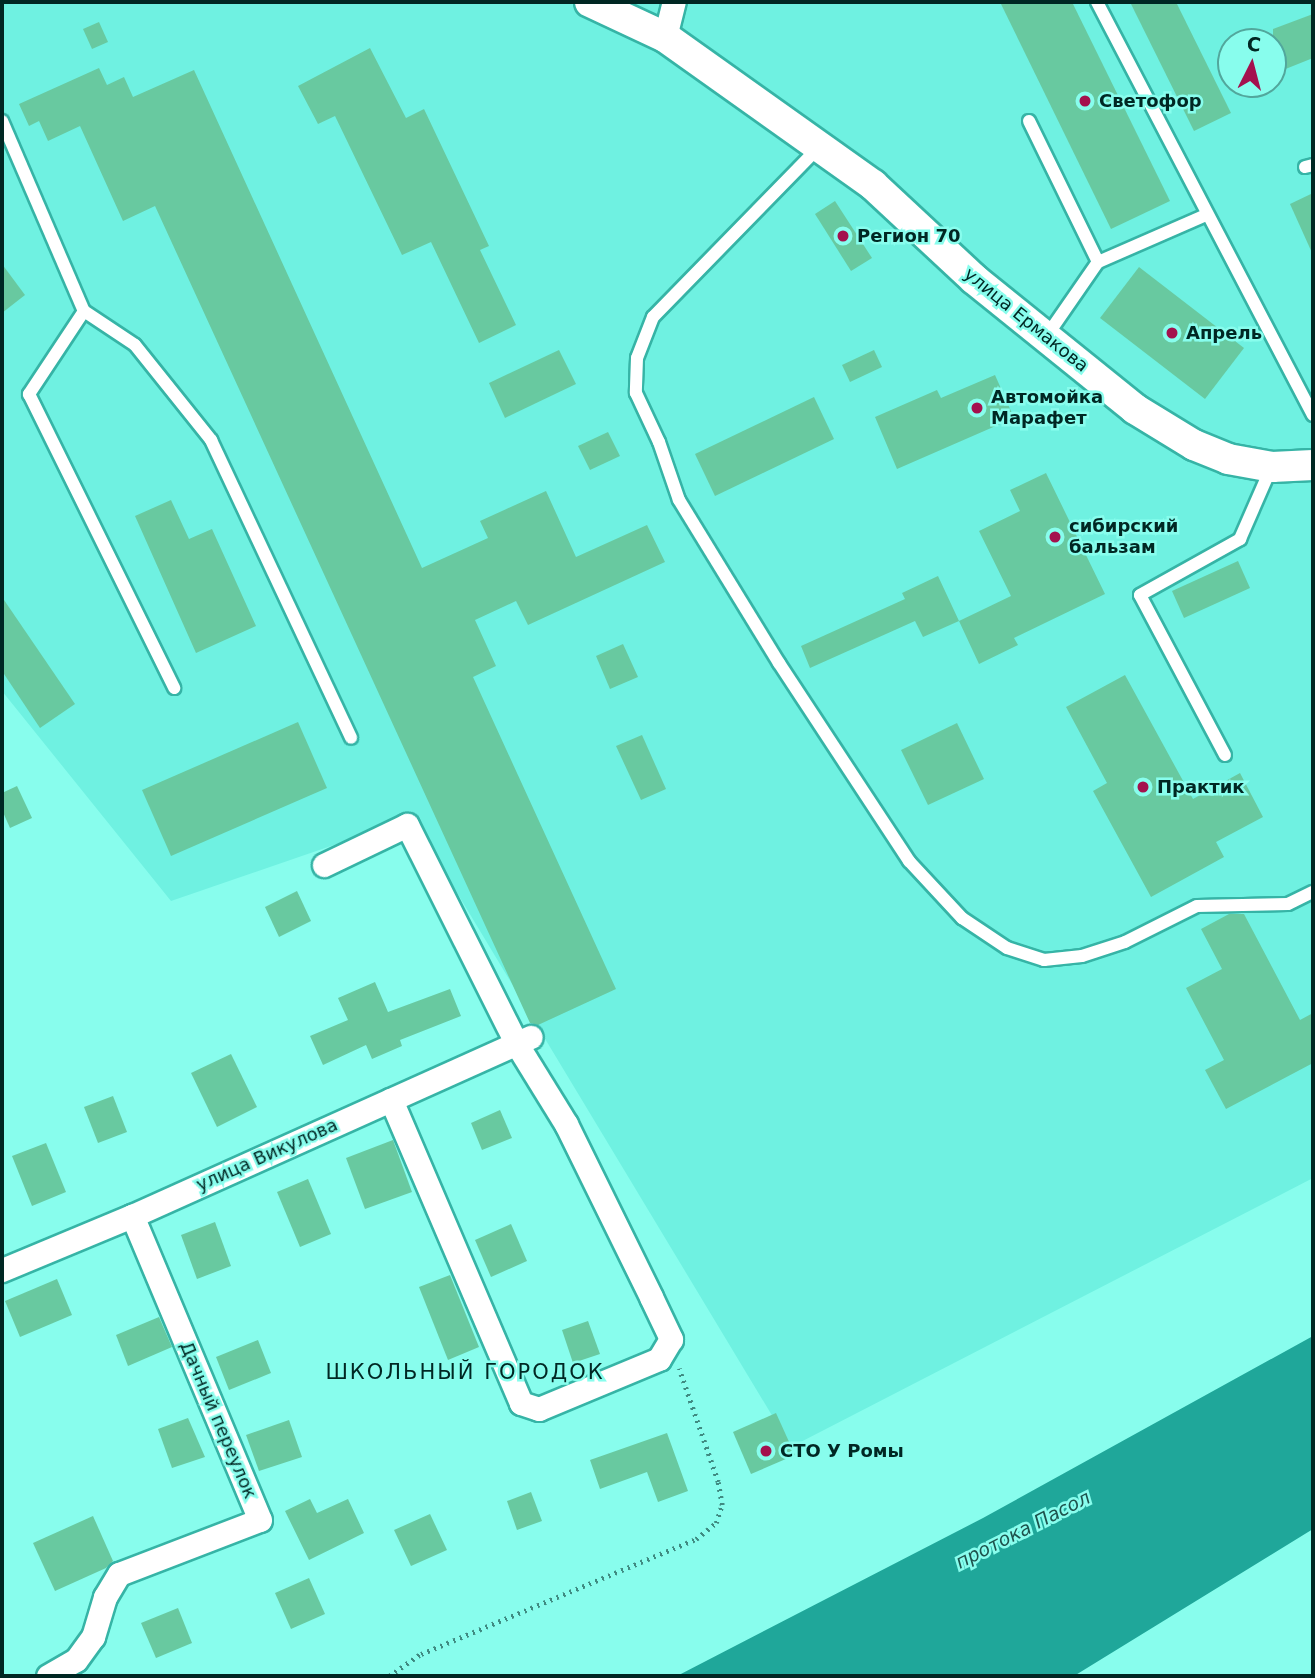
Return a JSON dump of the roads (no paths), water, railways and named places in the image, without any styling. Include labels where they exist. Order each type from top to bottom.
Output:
[{"type":"street","name":"улица Ермакова","points":[[590,2],[665,37],[873,185],[974,279],[1135,408],[1194,444],[1228,459],[1272,467],[1313,465]]},
{"type":"street","points":[[665,37],[674,2]]},
{"type":"street","points":[[324,865],[407,825],[524,1040],[671,1339],[659,1359],[539,1409],[521,1403],[391,1100]]},
{"type":"street","name":"улица Викулова","points":[[2,1270],[132,1216],[524,1040]]},
{"type":"street","name":"Дачный переулок","points":[[48,1676],[76,1660],[93,1636],[106,1597],[119,1574],[260,1520],[132,1216]]},
{"type":"lane","points":[[1097,2],[1206,215],[1313,415]]},
{"type":"lane","points":[[2,121],[83,311],[135,345],[211,440],[351,738]]},
{"type":"lane","points":[[1029,121],[1098,262]]},
{"type":"lane","points":[[820,146],[653,317],[638,358],[636,393],[659,442],[679,500],[779,663],[909,861],[962,918],[1007,948],[1044,960],[1082,956],[1125,942],[1197,906],[1288,904],[1313,892]]},
{"type":"lane","points":[[1046,337],[1098,262],[1206,215]]},
{"type":"lane","points":[[83,311],[29,394],[174,688]]},
{"type":"lane","points":[[1225,755],[1140,595],[1240,539],[1272,467]]},
{"type":"water","name":"протока Пасол","points":[[1313,1336],[1313,1529],[1074,1676],[677,1676],[983,1518]]},
{"type":"place","name":"Светофор","points":[[1085,101]]},
{"type":"place","name":"Регион 70","points":[[843,236]]},
{"type":"place","name":"Апрель","points":[[1172,333]]},
{"type":"place","name":"Автомойка Марафет","points":[[977,408]]},
{"type":"place","name":"сибирский бальзам","points":[[1055,537]]},
{"type":"place","name":"Практик","points":[[1143,787]]},
{"type":"place","name":"СТО У Ромы","points":[[766,1451]]},
{"type":"district","name":"ШКОЛЬНЫЙ ГОРОДОК","points":[[465,1372]]}]
